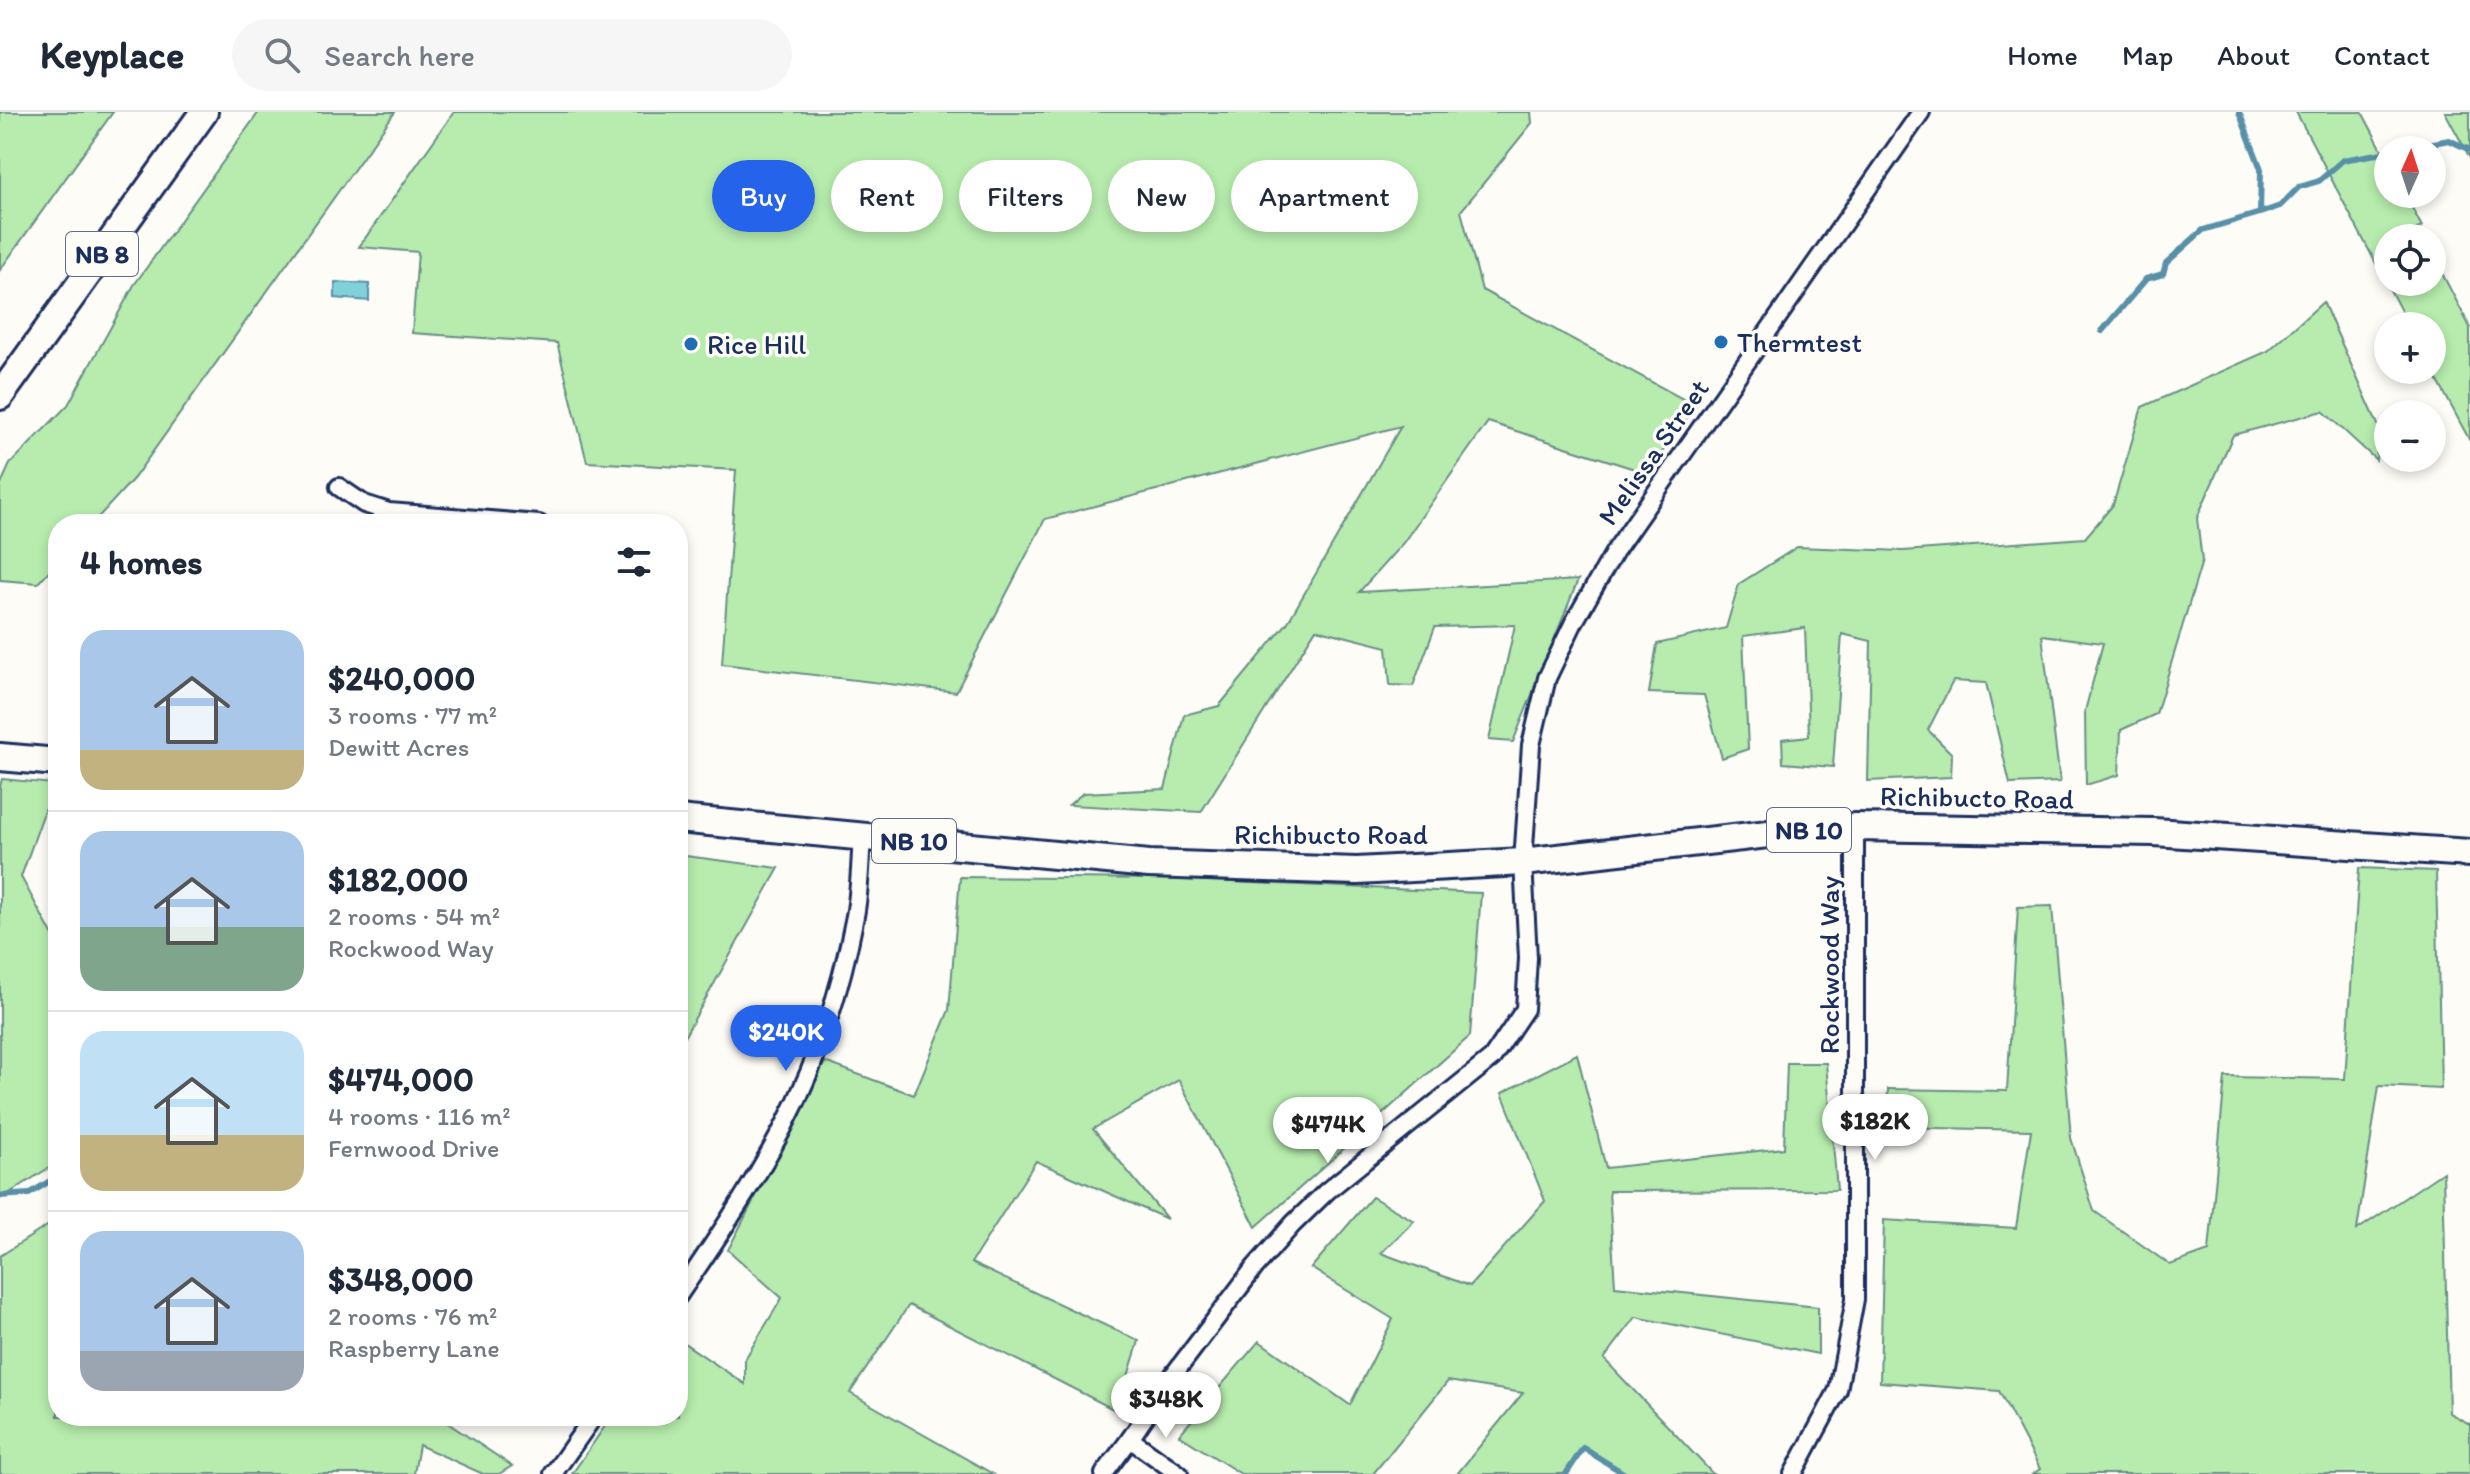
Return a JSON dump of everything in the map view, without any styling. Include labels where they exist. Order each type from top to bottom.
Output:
[{"type":"main road","name":"NB 8","points":[[0,396],[204,112]]},
{"type":"main road","points":[[0,757],[48,761]]},
{"type":"main road","name":"NB 10","points":[[688,820],[862,837]]},
{"type":"main road","name":"Richibucto Road","points":[[862,837],[1149,864],[1357,871],[1523,862],[1803,830],[1855,827],[2154,832],[2470,853]]},
{"type":"street","name":"Melissa Street","points":[[1104,1474],[1174,1374],[1246,1279],[1293,1224],[1327,1191],[1492,1058],[1525,1009],[1528,958],[1523,862],[1531,745],[1547,678],[1574,622],[1615,551],[1921,112]]},
{"type":"street","points":[[339,487],[364,504],[389,512],[414,514]]},
{"type":"street","name":"Rockwood Way","points":[[1793,1474],[1838,1390],[1855,1299],[1855,827]]},
{"type":"street","points":[[688,1281],[733,1216],[783,1128],[812,1063],[837,993],[856,913],[862,837]]},
{"type":"street","points":[[553,1474],[587,1426]]},
{"type":"street","points":[[1130,1439],[1179,1474]]},
{"type":"green space","points":[[0,112],[113,112],[0,270]]},
{"type":"green space","points":[[259,112],[395,112],[134,478],[101,514],[48,514],[48,572],[38,583],[0,580],[0,486],[10,464],[68,405],[134,285]]},
{"type":"green space","points":[[454,112],[1531,112],[1532,123],[1461,211],[1482,290],[1696,406],[1647,473],[1488,422],[1403,543],[1359,592],[1578,580],[1513,742],[1489,740],[1515,625],[1435,627],[1413,686],[1390,685],[1387,647],[1316,629],[1201,812],[1069,805],[1083,793],[1165,789],[1184,715],[1219,706],[1288,622],[1401,426],[1045,519],[956,692],[722,664],[736,470],[587,462],[557,343],[412,333],[418,252],[359,247]]},
{"type":"green space","points":[[2296,112],[2362,112],[2375,136],[2374,208],[2412,208],[2420,224],[2374,224],[2374,260]]},
{"type":"green space","points":[[2445,112],[2470,112],[2470,158]]},
{"type":"green space","points":[[2446,281],[2470,327],[2470,441],[2439,384],[2446,384],[2446,312],[2402,312],[2393,296],[2446,296]]},
{"type":"green space","points":[[2323,302],[2374,416],[2374,458],[2323,411],[2233,435],[2197,518],[2202,561],[2156,714],[2121,730],[2119,775],[2086,785],[2085,711],[2103,643],[2042,635],[2060,782],[2010,784],[1986,683],[1953,681],[1928,730],[1952,754],[1951,777],[1868,781],[1871,641],[1842,634],[1833,767],[1783,763],[1782,739],[1809,736],[1805,628],[1743,636],[1748,749],[1722,758],[1704,695],[1649,693],[1657,644],[1726,628],[1739,584],[1797,547],[1903,551],[2085,538],[2113,505],[2142,407],[2268,351]]},
{"type":"green space","points":[[2,779],[48,783],[48,801],[21,877],[48,927],[48,1168],[0,1199]]},
{"type":"green space","points":[[688,856],[779,868],[688,1030]]},
{"type":"green space","points":[[2359,868],[2436,871],[2441,1089],[2379,1086],[2357,1230],[2443,1172],[2449,1413],[2470,1424],[2470,1474],[2033,1474],[2040,1469],[1999,1391],[1880,1382],[1884,1220],[2016,1228],[2031,1130],[1887,1127],[1888,1089],[2007,1091],[2018,907],[2052,906],[2071,1138],[2094,1211],[2170,1265],[2209,1251],[2225,1077],[2345,1079]]},
{"type":"green space","points":[[960,877],[1165,879],[1481,893],[1470,1036],[1256,1227],[1179,1080],[1093,1129],[1167,1219],[1036,1161],[971,1263],[1139,1341],[1117,1411],[909,1305],[850,1393],[993,1474],[572,1474],[605,1426],[688,1426],[688,1346],[745,1384],[745,1359],[782,1298],[728,1250],[825,1062],[914,1095],[949,1010]]},
{"type":"green space","points":[[1577,1054],[1606,1168],[1784,1148],[1787,1063],[1826,1063],[1837,1190],[1609,1191],[1615,1286],[1818,1307],[1818,1354],[1636,1317],[1604,1359],[1713,1474],[1625,1474],[1583,1449],[1566,1474],[1457,1474],[1523,1393],[1448,1381],[1373,1474],[1241,1474],[1179,1435],[1259,1341],[1350,1405],[1393,1319],[1311,1268],[1372,1197],[1414,1221],[1381,1253],[1470,1286],[1545,1201],[1502,1093]]},
{"type":"green space","points":[[48,1225],[48,1426],[452,1426],[512,1466],[499,1474],[483,1474],[419,1445],[414,1474],[0,1474],[0,1256]]},
{"type":"water","points":[[335,282],[369,284],[369,301],[335,298]]},
{"type":"waterway","points":[[2102,331],[2146,279],[2163,274],[2166,263],[2203,230],[2260,213],[2261,169],[2239,112]]},
{"type":"waterway","points":[[2446,141],[2470,150]]},
{"type":"waterway","points":[[2260,213],[2280,206],[2299,187],[2319,181],[2343,160],[2374,154]]},
{"type":"waterway","points":[[0,1196],[29,1194],[48,1182]]},
{"type":"waterway","points":[[1566,1474],[1583,1448],[1625,1474]]},
{"type":"place","name":"Thermtest","points":[[1721,342]]},
{"type":"place","name":"Rice Hill","points":[[691,344]]}]
